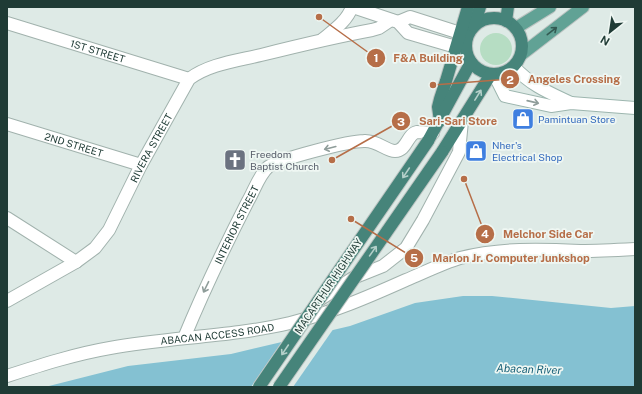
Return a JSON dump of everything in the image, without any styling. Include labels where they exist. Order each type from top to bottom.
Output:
[{"type":"highway","points":[[440,121],[438,107],[468,7]]},
{"type":"highway","points":[[474,26],[489,18],[498,18],[506,21],[516,28],[522,41],[522,54],[514,67],[501,74],[492,74],[483,72],[471,62],[466,48],[480,7]]},
{"type":"highway","points":[[506,21],[508,7]]},
{"type":"highway","name":"MACARTHUR HIGHWAY","points":[[259,387],[430,137],[471,62]]},
{"type":"highway","name":"MACARTHUR HIGHWAY","points":[[280,387],[442,152],[492,74]]},
{"type":"main road","points":[[516,28],[550,7]]},
{"type":"main road","points":[[522,54],[583,7]]},
{"type":"street","points":[[322,40],[345,20],[352,7],[394,21],[408,33],[456,47]]},
{"type":"street","points":[[188,79],[197,73],[217,65],[322,40],[372,30],[394,21],[410,17],[460,33]]},
{"type":"street","name":"1ST STREET","points":[[7,23],[188,79]]},
{"type":"street","points":[[514,67],[525,79],[541,89],[571,103]]},
{"type":"street","points":[[492,74],[505,96],[551,106],[571,103],[635,108]]},
{"type":"street","name":"RIVERA STREET","points":[[7,301],[76,262],[95,248],[109,230],[141,165],[188,79]]},
{"type":"street","points":[[289,323],[315,302],[347,282],[383,266],[406,248],[413,238],[459,152],[462,121]]},
{"type":"street","name":"2ND STREET","points":[[7,124],[141,165]]},
{"type":"street","name":"INTERIOR STREET","points":[[184,338],[200,299],[240,217],[269,166],[288,158],[355,142],[371,141],[394,151],[402,149],[413,134],[417,132],[430,137]]},
{"type":"street","points":[[7,218],[76,262]]},
{"type":"street","name":"ABACAN ACCESS ROAD","points":[[7,376],[97,350],[289,323],[348,305],[460,258],[532,249],[581,251],[635,250]]},
{"type":"street","points":[[347,282],[343,291],[348,305]]},
{"type":"green space","points":[[493,33],[499,33],[509,40],[512,49],[511,55],[505,62],[499,65],[493,65],[483,58],[480,52],[480,46],[487,36]]},
{"type":"water","name":"Abacan River","points":[[463,296],[492,296],[611,308],[635,306],[635,387],[45,387],[128,366],[231,354],[350,326],[415,303]]},
{"type":"pier","points":[[334,328],[293,387],[251,387],[283,340]]},
{"type":"place","name":"F&A Building","points":[[319,17]]},
{"type":"place","name":"Angeles Crossing","points":[[433,85]]},
{"type":"place","name":"Pamintuan Store","points":[[523,119]]},
{"type":"place","name":"Nher's Electrical Shop","points":[[476,151]]},
{"type":"place","name":"Freedom Baptist Church","points":[[235,160]]},
{"type":"place","name":"Sari-Sari Store","points":[[332,160]]},
{"type":"place","name":"Melchor Side Car","points":[[464,179]]},
{"type":"place","name":"Marlon Jr. Computer Junkshop","points":[[351,219]]}]
